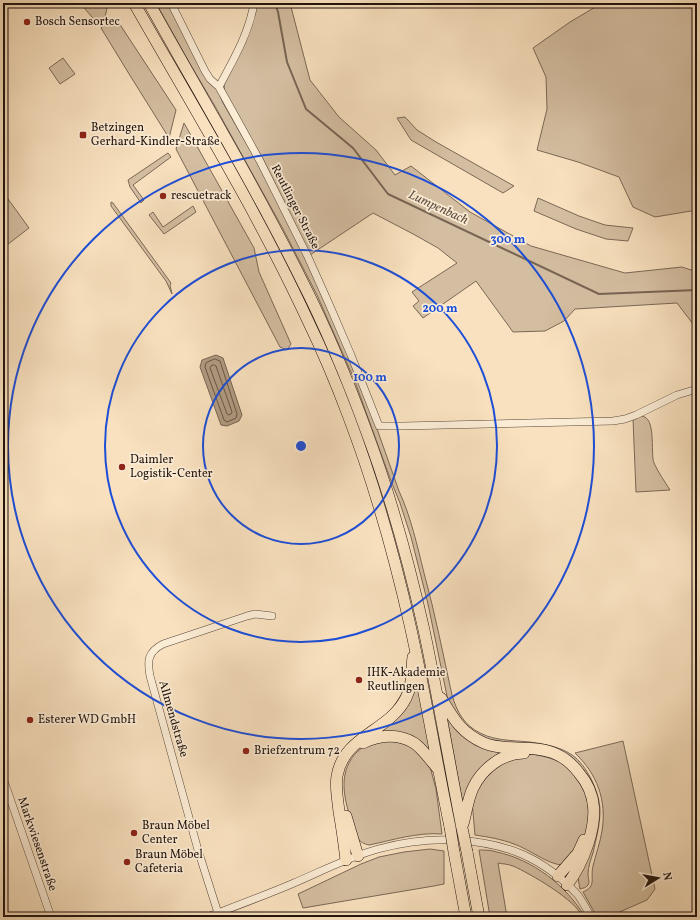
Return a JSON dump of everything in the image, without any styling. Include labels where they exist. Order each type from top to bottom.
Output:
[{"type":"highway","points":[[134,3],[267,238],[321,350],[348,417],[373,486],[398,573],[415,646],[466,917]]},
{"type":"highway","points":[[149,3],[277,232],[313,304],[347,381],[376,457],[392,507],[416,596],[436,691],[479,917]]},
{"type":"highway","points":[[346,860],[336,789],[340,764],[343,757],[357,741],[393,716],[403,702],[411,685],[415,646]]},
{"type":"highway","points":[[436,691],[462,730],[473,738],[485,744],[544,750],[556,754],[576,768],[584,778],[593,799],[594,823],[584,856],[573,877],[567,884]]},
{"type":"highway","points":[[358,856],[347,822],[341,796],[342,771],[351,753],[371,739],[392,736],[403,738],[415,744],[439,769]]},
{"type":"highway","points":[[462,827],[473,789],[479,778],[488,767],[509,755],[520,753],[543,754],[554,757],[573,770],[581,780],[589,800],[590,811],[590,823],[583,843],[578,853],[558,876]]},
{"type":"street","name":"Reutlinger Straße","points":[[171,3],[205,71],[210,79],[219,87],[260,161],[308,257],[330,304],[379,426],[613,421],[636,416],[677,395],[697,389]]},
{"type":"street","points":[[219,87],[244,37],[250,22],[254,3]]},
{"type":"street","name":"Allmendstraße","points":[[218,913],[196,842],[150,676],[148,666],[149,658],[156,648],[170,641],[255,614],[272,616]]},
{"type":"street","name":"Markwiesenstraße","points":[[3,778],[51,917]]},
{"type":"street","points":[[207,917],[358,856],[389,846],[415,841],[441,840],[466,841],[496,845],[512,849],[527,856],[558,876],[567,884],[577,895],[591,917]]},
{"type":"shaded area","points":[[80,3],[101,3],[107,8],[105,17],[97,23]]},
{"type":"shaded area","points":[[156,3],[168,3],[217,89],[223,103],[257,162],[306,258],[343,341],[376,426],[410,521],[432,603],[456,707],[465,722],[474,730],[487,736],[542,744],[564,750],[583,765],[592,780],[598,796],[600,816],[597,837],[588,869],[589,883],[585,887],[580,889],[578,878],[597,811],[568,758],[496,743],[470,731],[452,710],[447,696],[428,604],[411,537],[354,379],[317,295],[283,229]]},
{"type":"shaded area","points":[[257,3],[290,3],[310,80],[339,117],[376,150],[395,175],[411,166],[470,212],[531,246],[625,273],[682,267],[697,272],[697,322],[693,324],[677,303],[575,309],[564,321],[545,331],[513,332],[476,281],[423,318],[413,306],[419,301],[412,292],[457,263],[438,248],[373,213],[310,255],[263,159],[225,96],[224,85]]},
{"type":"shaded area","points":[[602,3],[697,3],[697,210],[655,217],[633,207],[619,177],[578,162],[537,150],[547,109],[546,77],[533,48],[570,22]]},
{"type":"shaded area","points":[[109,20],[119,23],[176,110],[169,138],[101,28]]},
{"type":"shaded area","points":[[63,58],[75,74],[60,84],[49,68]]},
{"type":"shaded area","points":[[405,117],[417,130],[514,186],[503,193],[411,140],[397,118]]},
{"type":"shaded area","points":[[184,123],[254,248],[259,272],[291,344],[287,350],[280,347],[176,149]]},
{"type":"shaded area","points":[[168,153],[171,157],[133,185],[144,200],[141,203],[130,187],[128,180]]},
{"type":"shaded area","points":[[3,192],[29,228],[3,248]]},
{"type":"shaded area","points":[[538,198],[579,216],[605,225],[633,228],[628,241],[606,239],[576,229],[534,211]]},
{"type":"shaded area","points":[[111,202],[171,283],[172,294],[166,281],[111,206]]},
{"type":"shaded area","points":[[193,206],[196,212],[164,234],[149,215],[153,212],[163,227]]},
{"type":"shaded area","points":[[641,416],[646,418],[649,422],[652,436],[654,463],[670,490],[636,492],[633,419]]},
{"type":"shaded area","points":[[417,670],[434,755],[378,731]]},
{"type":"shaded area","points":[[446,712],[450,718],[504,751],[497,757],[464,810]]},
{"type":"shaded area","points":[[380,739],[414,745],[429,763],[436,789],[442,834],[415,835],[369,845],[359,840],[357,837],[346,802],[344,778],[349,763],[355,754],[366,745]]},
{"type":"shaded area","points":[[623,741],[655,889],[647,900],[608,917],[597,917],[583,892],[592,885],[592,871],[602,831],[603,809],[599,788],[595,779],[583,761],[575,753]]},
{"type":"shaded area","points":[[531,754],[544,756],[563,764],[578,779],[587,799],[588,821],[586,831],[578,847],[562,865],[550,862],[520,846],[509,842],[475,835],[472,801],[476,790],[490,769],[521,755]]},
{"type":"shaded area","points":[[430,849],[444,851],[444,884],[303,908],[298,894],[361,864],[379,857]]},
{"type":"shaded area","points":[[479,850],[492,851],[510,856],[536,868],[558,884],[568,894],[585,917],[582,917],[572,903],[541,881],[513,866],[498,863],[507,917],[490,917]]},
{"type":"water","points":[[216,355],[223,358],[242,415],[239,421],[227,426],[221,425],[200,367],[202,360]]},
{"type":"waterway","name":"Lumpenbach","points":[[275,3],[287,62],[306,109],[353,148],[388,194],[599,294],[697,290]]},
{"type":"place","name":"Bosch Sensortec","points":[[27,22]]},
{"type":"place","name":"Betzingen Gerhard-Kindler-Straße","points":[[83,135]]},
{"type":"place","name":"rescuetrack","points":[[163,196]]},
{"type":"place","name":"Daimler Logistik-Center","points":[[122,467]]},
{"type":"place","name":"IHK-Akademie Reutlingen","points":[[359,680]]},
{"type":"place","name":"Esterer WD GmbH","points":[[30,720]]},
{"type":"place","name":"Briefzentrum 72","points":[[246,751]]},
{"type":"place","name":"Braun Möbel Center","points":[[134,833]]},
{"type":"place","name":"Braun Möbel Cafeteria","points":[[127,862]]}]
